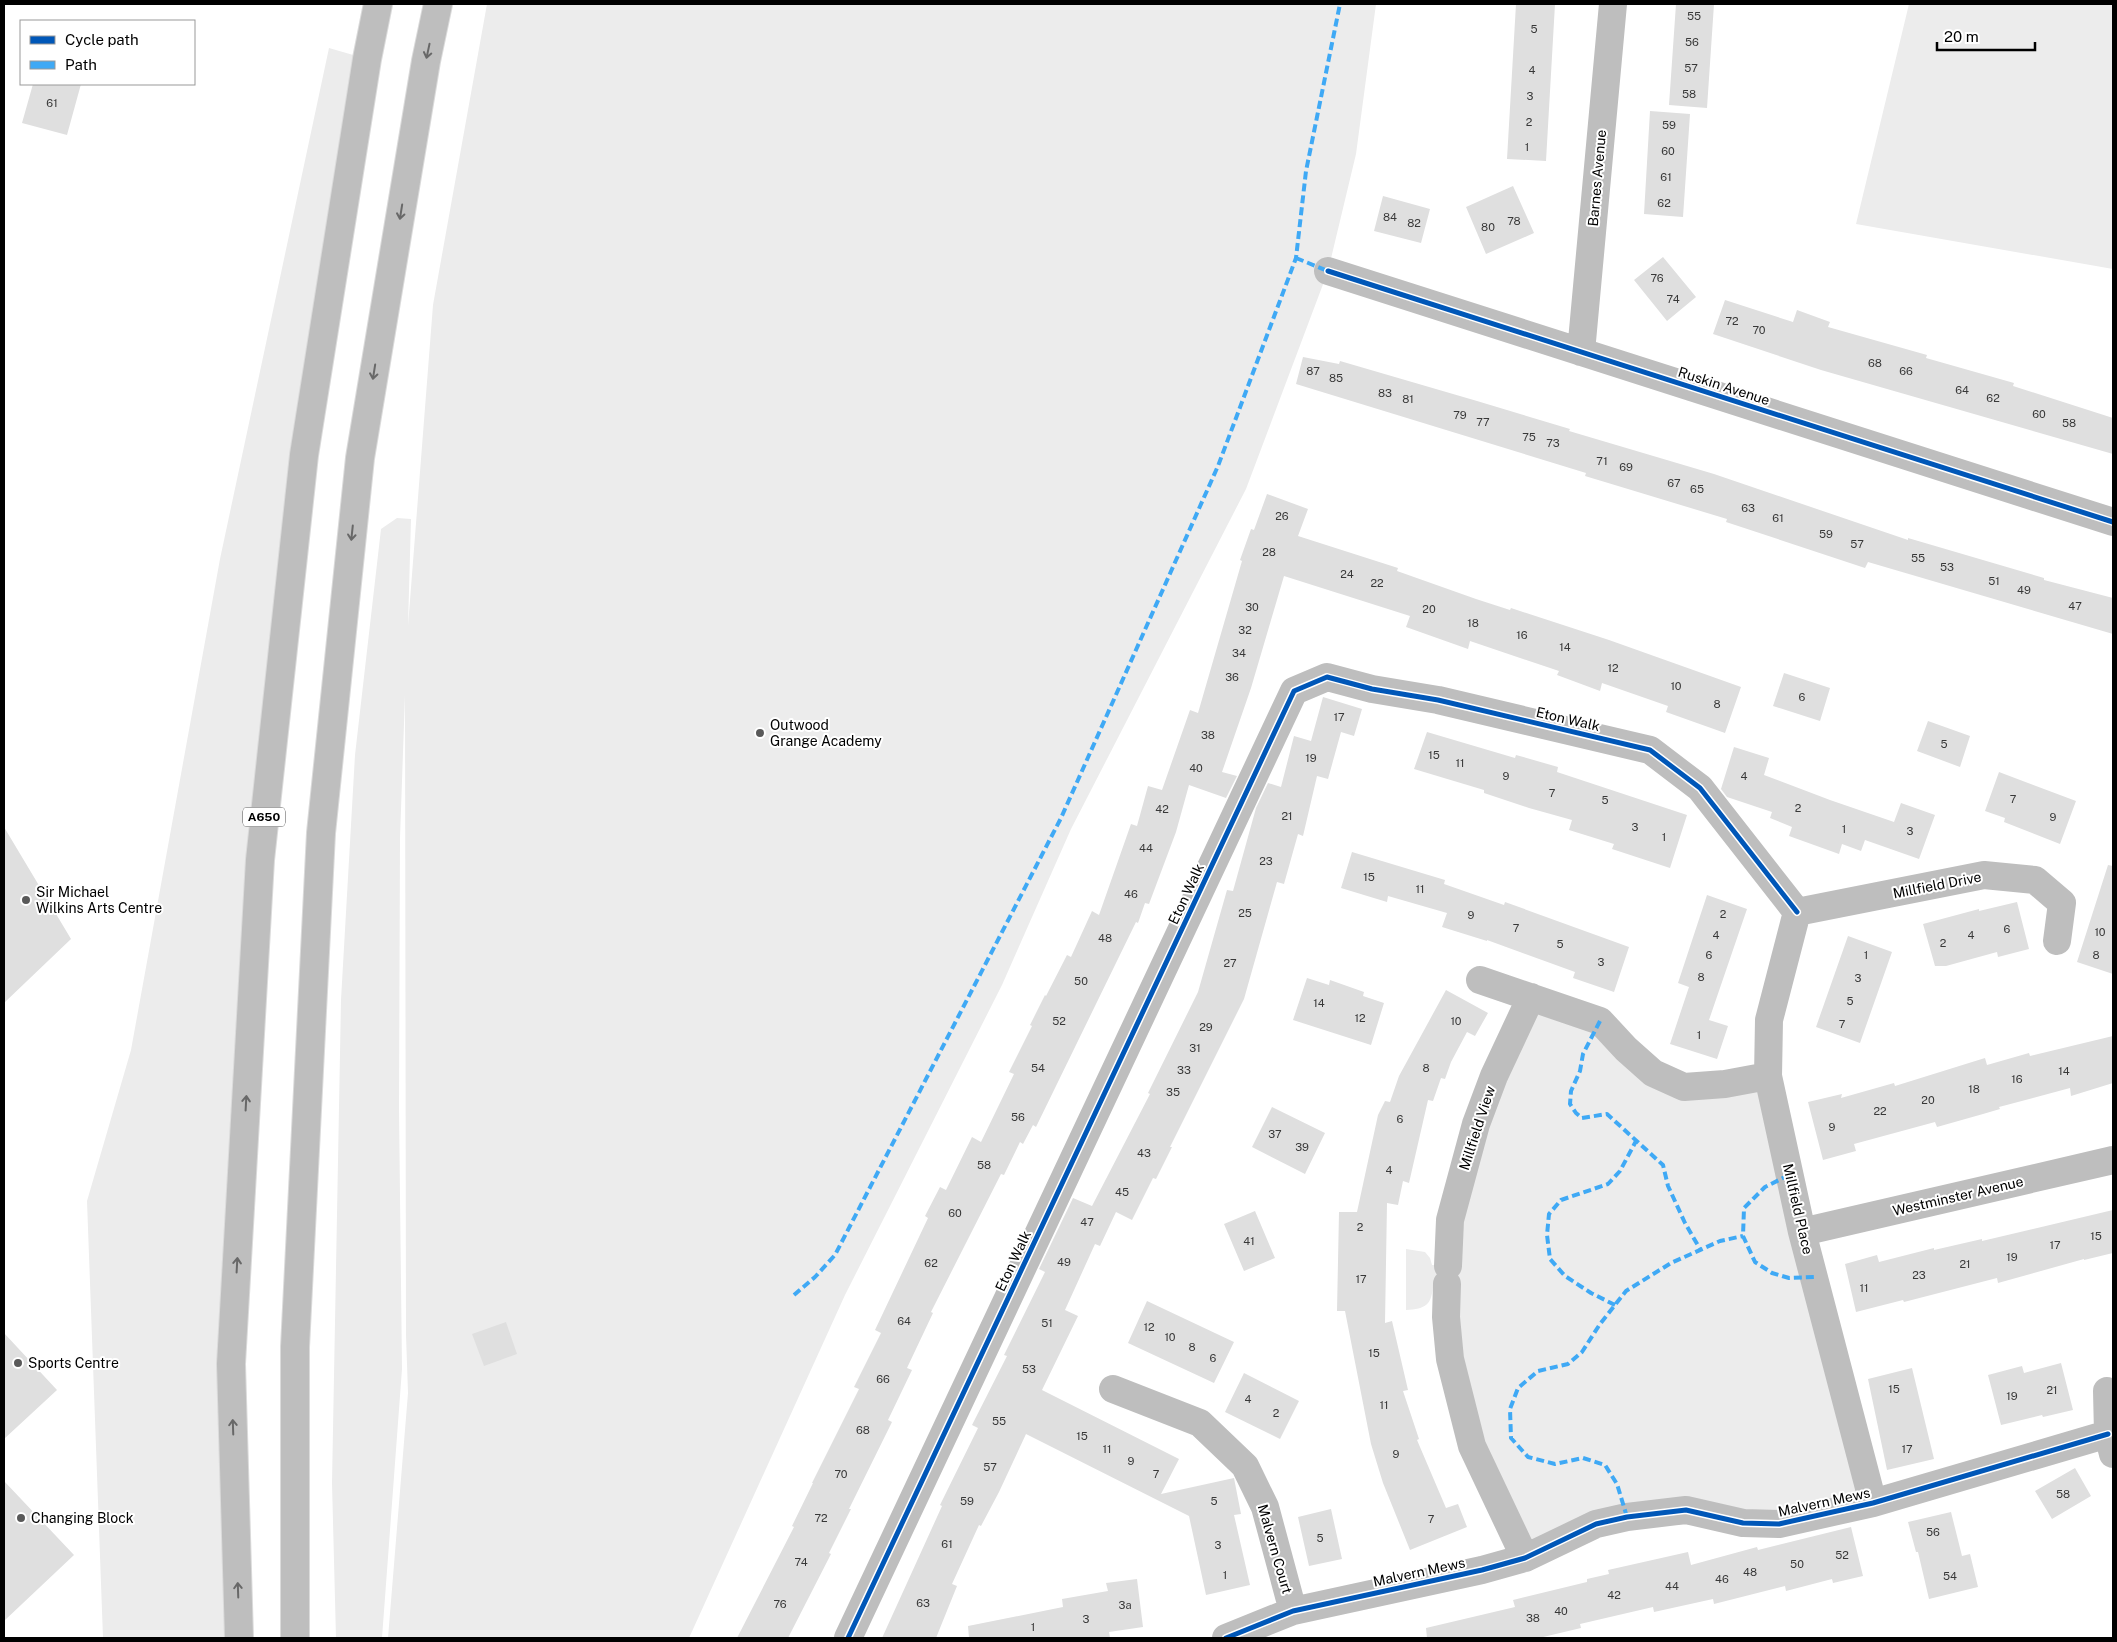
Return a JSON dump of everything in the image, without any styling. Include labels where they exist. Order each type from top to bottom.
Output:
[{"type":"main road","name":"A650","points":[[239,1638],[231,1364],[260,860],[304,456],[366,58],[378,4]]},
{"type":"main road","points":[[295,1638],[295,1347],[321,833],[360,458],[426,61],[438,4]]},
{"type":"main road","name":"Barnes Avenue","points":[[1581,352],[1613,4]]},
{"type":"main road","name":"Ruskin Avenue","points":[[1328,271],[2113,522]]},
{"type":"main road","name":"Eton Walk","points":[[848,1638],[1294,691],[1327,677],[1372,689],[1438,700],[1650,750],[1700,788],[1797,912]]},
{"type":"main road","name":"Millfield Drive","points":[[1797,912],[1984,875],[2035,880],[2062,903],[2057,941]]},
{"type":"main road","name":"Millfield Place","points":[[1797,912],[1769,1020],[1768,1076],[1802,1232],[1872,1504]]},
{"type":"main road","points":[[1480,980],[1600,1021],[1652,1073],[1684,1088],[1725,1084],[1768,1076]]},
{"type":"main road","name":"Millfield View","points":[[1525,1558],[1472,1446],[1450,1359],[1446,1317],[1450,1220],[1476,1124],[1494,1076],[1531,997]]},
{"type":"main road","name":"Westminster Avenue","points":[[1802,1232],[2113,1160]]},
{"type":"main road","name":"Malvern Court","points":[[1113,1389],[1200,1423],[1245,1466],[1265,1507],[1293,1611]]},
{"type":"main road","name":"Malvern Mews","points":[[1226,1638],[1293,1611],[1482,1570],[1525,1558],[1596,1524],[1637,1514],[1686,1510],[1743,1523],[1779,1524],[1872,1504],[2111,1444],[2107,1391]]},
{"type":"shaded area","name":"Outwood Grange Academy","points":[[487,4],[1376,4],[1356,154],[1328,271],[1246,489],[1071,829],[1002,985],[845,1295],[689,1638],[388,1638],[408,1393],[406,1335],[405,695],[400,838],[399,1109],[402,1369],[382,1638],[336,1638],[332,1483],[341,1000],[355,755],[381,529],[397,518],[411,519],[408,626],[433,305]]},
{"type":"shaded area","points":[[1909,4],[2113,4],[2113,269],[1856,224]]},
{"type":"shaded area","points":[[329,48],[367,59],[260,860],[226,1638],[103,1638],[87,1201],[131,1050],[220,559]]},
{"type":"shaded area","points":[[1531,997],[1600,1021],[1653,1073],[1768,1076],[1873,1503],[1832,1513],[1686,1510],[1525,1558],[1490,1485],[1440,1284],[1433,1284],[1431,1297],[1427,1304],[1423,1307],[1406,1310],[1406,1249],[1425,1252],[1430,1258],[1432,1265],[1448,1266],[1450,1220]]},
{"type":"building","points":[[1516,4],[1555,4],[1546,161],[1507,159]]},
{"type":"building","points":[[1676,4],[1714,4],[1707,108],[1669,105]]},
{"type":"building","points":[[33,85],[81,85],[67,135],[22,123]]},
{"type":"building","points":[[1650,111],[1690,114],[1683,217],[1644,214]]},
{"type":"building","points":[[1513,186],[1534,233],[1486,254],[1466,207]]},
{"type":"building","points":[[1383,196],[1430,209],[1421,243],[1374,231]]},
{"type":"building","points":[[1663,257],[1696,297],[1667,321],[1634,280]]},
{"type":"building","points":[[1725,300],[1793,322],[1797,310],[1830,322],[1828,327],[1927,355],[1926,358],[2014,383],[2013,386],[2113,418],[2113,454],[1821,370],[1713,334]]},
{"type":"building","points":[[1303,357],[1339,364],[1340,361],[1477,401],[1570,429],[1569,431],[1714,474],[1908,540],[1908,538],[2044,578],[2044,580],[2113,598],[2113,634],[1868,562],[1865,568],[1726,522],[1727,519],[1585,476],[1586,473],[1296,384]]},
{"type":"building","points":[[1267,494],[1308,509],[1298,536],[1398,568],[1397,571],[1476,599],[1510,610],[1511,608],[1609,640],[1741,687],[1725,733],[1666,712],[1668,706],[1602,683],[1600,691],[1557,675],[1559,671],[1470,641],[1468,649],[1406,627],[1410,616],[1284,576],[1251,688],[1222,772],[1237,776],[1226,798],[1189,785],[1176,832],[1149,904],[1145,903],[1138,923],[1136,922],[1036,1127],[1033,1125],[1023,1144],[1020,1142],[1004,1175],[1001,1174],[931,1312],[933,1313],[907,1368],[912,1370],[888,1420],[892,1422],[849,1509],[851,1509],[829,1553],[831,1554],[788,1638],[737,1638],[794,1527],[792,1526],[812,1483],[859,1389],[854,1387],[881,1333],[875,1330],[928,1218],[925,1216],[940,1187],[946,1190],[972,1137],[981,1142],[1014,1074],[1009,1072],[1045,995],[1067,955],[1071,957],[1092,911],[1099,915],[1131,824],[1137,826],[1148,786],[1162,790],[1190,710],[1198,713],[1242,561],[1240,560],[1251,529],[1254,530]]},
{"type":"building","points":[[1784,673],[1830,688],[1820,721],[1773,706]]},
{"type":"building","points":[[1323,697],[1362,709],[1354,736],[1341,732],[1328,779],[1317,776],[1303,836],[1298,834],[1284,884],[1277,882],[1244,999],[1156,1179],[1153,1178],[1132,1220],[1116,1212],[1100,1246],[1095,1244],[1065,1310],[1078,1316],[1042,1390],[1179,1459],[1161,1494],[1234,1478],[1241,1514],[1234,1515],[1250,1585],[1206,1595],[1189,1516],[1026,1434],[999,1492],[981,1526],[979,1525],[952,1584],[957,1586],[936,1638],[882,1638],[942,1506],[940,1505],[978,1428],[972,1425],[1007,1356],[1004,1355],[1045,1272],[1039,1269],[1073,1198],[1092,1206],[1150,1094],[1148,1093],[1198,992],[1227,890],[1233,891],[1256,808],[1268,783],[1281,787],[1294,736],[1311,741]]},
{"type":"building","points":[[1928,721],[1970,736],[1960,767],[1917,751]]},
{"type":"building","points":[[1427,732],[1515,758],[1516,755],[1558,767],[1557,772],[1687,815],[1670,868],[1612,849],[1614,844],[1569,830],[1572,820],[1529,808],[1484,793],[1484,790],[1414,769]]},
{"type":"building","points":[[1734,747],[1769,758],[1764,775],[1894,822],[1901,803],[1935,815],[1919,859],[1865,840],[1861,851],[1842,844],[1839,854],[1789,836],[1792,827],[1770,818],[1772,812],[1727,797],[1721,789]]},
{"type":"building","points":[[1999,772],[2076,801],[2060,844],[2004,822],[2005,818],[1985,811]]},
{"type":"building","name":"Sir Michael Wilkins Arts Centre","points":[[4,827],[71,939],[4,1003]]},
{"type":"building","points":[[1352,852],[1445,880],[1444,884],[1504,905],[1505,902],[1629,947],[1614,992],[1573,978],[1575,972],[1487,940],[1442,927],[1447,913],[1388,896],[1387,902],[1341,888]]},
{"type":"building","points":[[2108,865],[2113,866],[2113,974],[2077,962]]},
{"type":"building","points":[[1707,895],[1747,909],[1709,1020],[1728,1026],[1717,1059],[1670,1044],[1689,987],[1678,983]]},
{"type":"building","points":[[2017,902],[2029,949],[1998,957],[1997,952],[1946,966],[1935,966],[1923,924],[1979,909],[1979,911]]},
{"type":"building","points":[[1848,936],[1892,952],[1860,1043],[1816,1027]]},
{"type":"building","points":[[1307,978],[1329,985],[1330,980],[1364,992],[1363,996],[1384,1003],[1371,1045],[1293,1020]]},
{"type":"building","points":[[1446,990],[1488,1013],[1475,1036],[1467,1032],[1451,1062],[1445,1079],[1441,1078],[1433,1101],[1428,1100],[1409,1183],[1403,1181],[1398,1205],[1387,1203],[1385,1323],[1392,1321],[1408,1390],[1403,1391],[1419,1439],[1417,1440],[1446,1508],[1458,1504],[1467,1527],[1410,1550],[1383,1483],[1371,1444],[1345,1311],[1337,1311],[1339,1212],[1357,1212],[1378,1115],[1385,1101],[1390,1102],[1399,1076]]},
{"type":"building","points":[[2113,1036],[2113,1083],[2071,1096],[2070,1088],[1999,1107],[2000,1109],[1937,1127],[1935,1122],[1854,1144],[1856,1151],[1823,1160],[1808,1102],[1842,1094],[1841,1098],[1894,1083],[1895,1086],[1985,1058],[1987,1065],[2029,1053],[2030,1056]]},
{"type":"building","points":[[1272,1107],[1325,1133],[1305,1174],[1252,1147]]},
{"type":"building","points":[[2113,1210],[2113,1253],[2084,1259],[1998,1283],[1997,1278],[1904,1302],[1903,1300],[1856,1312],[1845,1264],[1877,1255],[1879,1262],[1934,1248],[1934,1250],[1982,1239],[1982,1241]]},
{"type":"building","points":[[1255,1211],[1275,1258],[1244,1271],[1224,1224]]},
{"type":"building","points":[[1147,1301],[1234,1342],[1214,1383],[1128,1343]]},
{"type":"building","points":[[506,1322],[517,1354],[484,1366],[472,1334]]},
{"type":"building","name":"Sports Centre","points":[[4,1333],[57,1390],[4,1439]]},
{"type":"building","points":[[2061,1363],[2073,1410],[2001,1425],[1988,1375],[2022,1366],[2024,1373]]},
{"type":"building","points":[[1912,1368],[1934,1459],[1887,1470],[1868,1379]]},
{"type":"building","points":[[1244,1373],[1299,1401],[1280,1439],[1225,1412]]},
{"type":"building","points":[[2075,1468],[2091,1496],[2052,1519],[2035,1491]]},
{"type":"building","name":"Changing Block","points":[[4,1481],[74,1555],[4,1621]]},
{"type":"building","points":[[1331,1509],[1342,1559],[1309,1566],[1298,1517]]},
{"type":"building","points":[[1951,1512],[1962,1556],[1970,1554],[1978,1587],[1929,1599],[1918,1552],[1916,1552],[1908,1522]]},
{"type":"building","points":[[1851,1527],[1863,1576],[1833,1583],[1832,1579],[1786,1591],[1785,1586],[1714,1604],[1713,1599],[1654,1612],[1653,1607],[1580,1624],[1581,1628],[1539,1638],[1427,1638],[1426,1628],[1515,1607],[1513,1600],[1587,1582],[1587,1579],[1609,1574],[1608,1570],[1688,1552],[1691,1565],[1757,1547],[1758,1550]]},
{"type":"building","points":[[1137,1579],[1143,1627],[1109,1632],[1110,1638],[969,1638],[968,1626],[1063,1607],[1062,1599],[1108,1591],[1106,1583]]},
{"type":"marked path","points":[[794,1295],[815,1277],[835,1255],[1061,818],[1218,466],[1296,258],[1306,171],[1340,4]]},
{"type":"marked path","points":[[1296,258],[1328,271]]},
{"type":"marked path","points":[[1600,1021],[1583,1054],[1580,1071],[1571,1091],[1570,1104],[1582,1118],[1607,1114],[1663,1165],[1668,1186],[1685,1223],[1700,1249]]},
{"type":"marked path","points":[[1615,1305],[1591,1293],[1565,1276],[1550,1259],[1547,1235],[1549,1214],[1561,1200],[1608,1184],[1620,1171],[1636,1141]]},
{"type":"marked path","points":[[1789,1175],[1765,1187],[1744,1208],[1743,1236],[1755,1262],[1772,1273],[1789,1278],[1814,1277]]},
{"type":"marked path","points":[[1627,1517],[1617,1484],[1605,1465],[1583,1458],[1555,1464],[1528,1457],[1511,1438],[1510,1409],[1518,1388],[1538,1371],[1568,1364],[1582,1352],[1600,1324],[1626,1291],[1671,1263],[1720,1241],[1743,1236]]},
{"type":"cycle path","points":[[1328,271],[2113,522]]},
{"type":"cycle path","points":[[848,1638],[1294,691],[1327,677],[1372,689],[1438,700],[1650,750],[1700,788],[1797,912]]},
{"type":"cycle path","points":[[1226,1638],[1293,1611],[1482,1570],[1525,1558],[1596,1524],[1627,1517],[1686,1510],[1743,1523],[1779,1524],[1873,1503],[2108,1434]]},
{"type":"place","name":"Outwood Grange Academy","points":[[760,733]]},
{"type":"place","name":"Sir Michael Wilkins Arts Centre","points":[[26,900]]},
{"type":"place","name":"Sports Centre","points":[[18,1363]]},
{"type":"place","name":"Changing Block","points":[[21,1518]]}]
